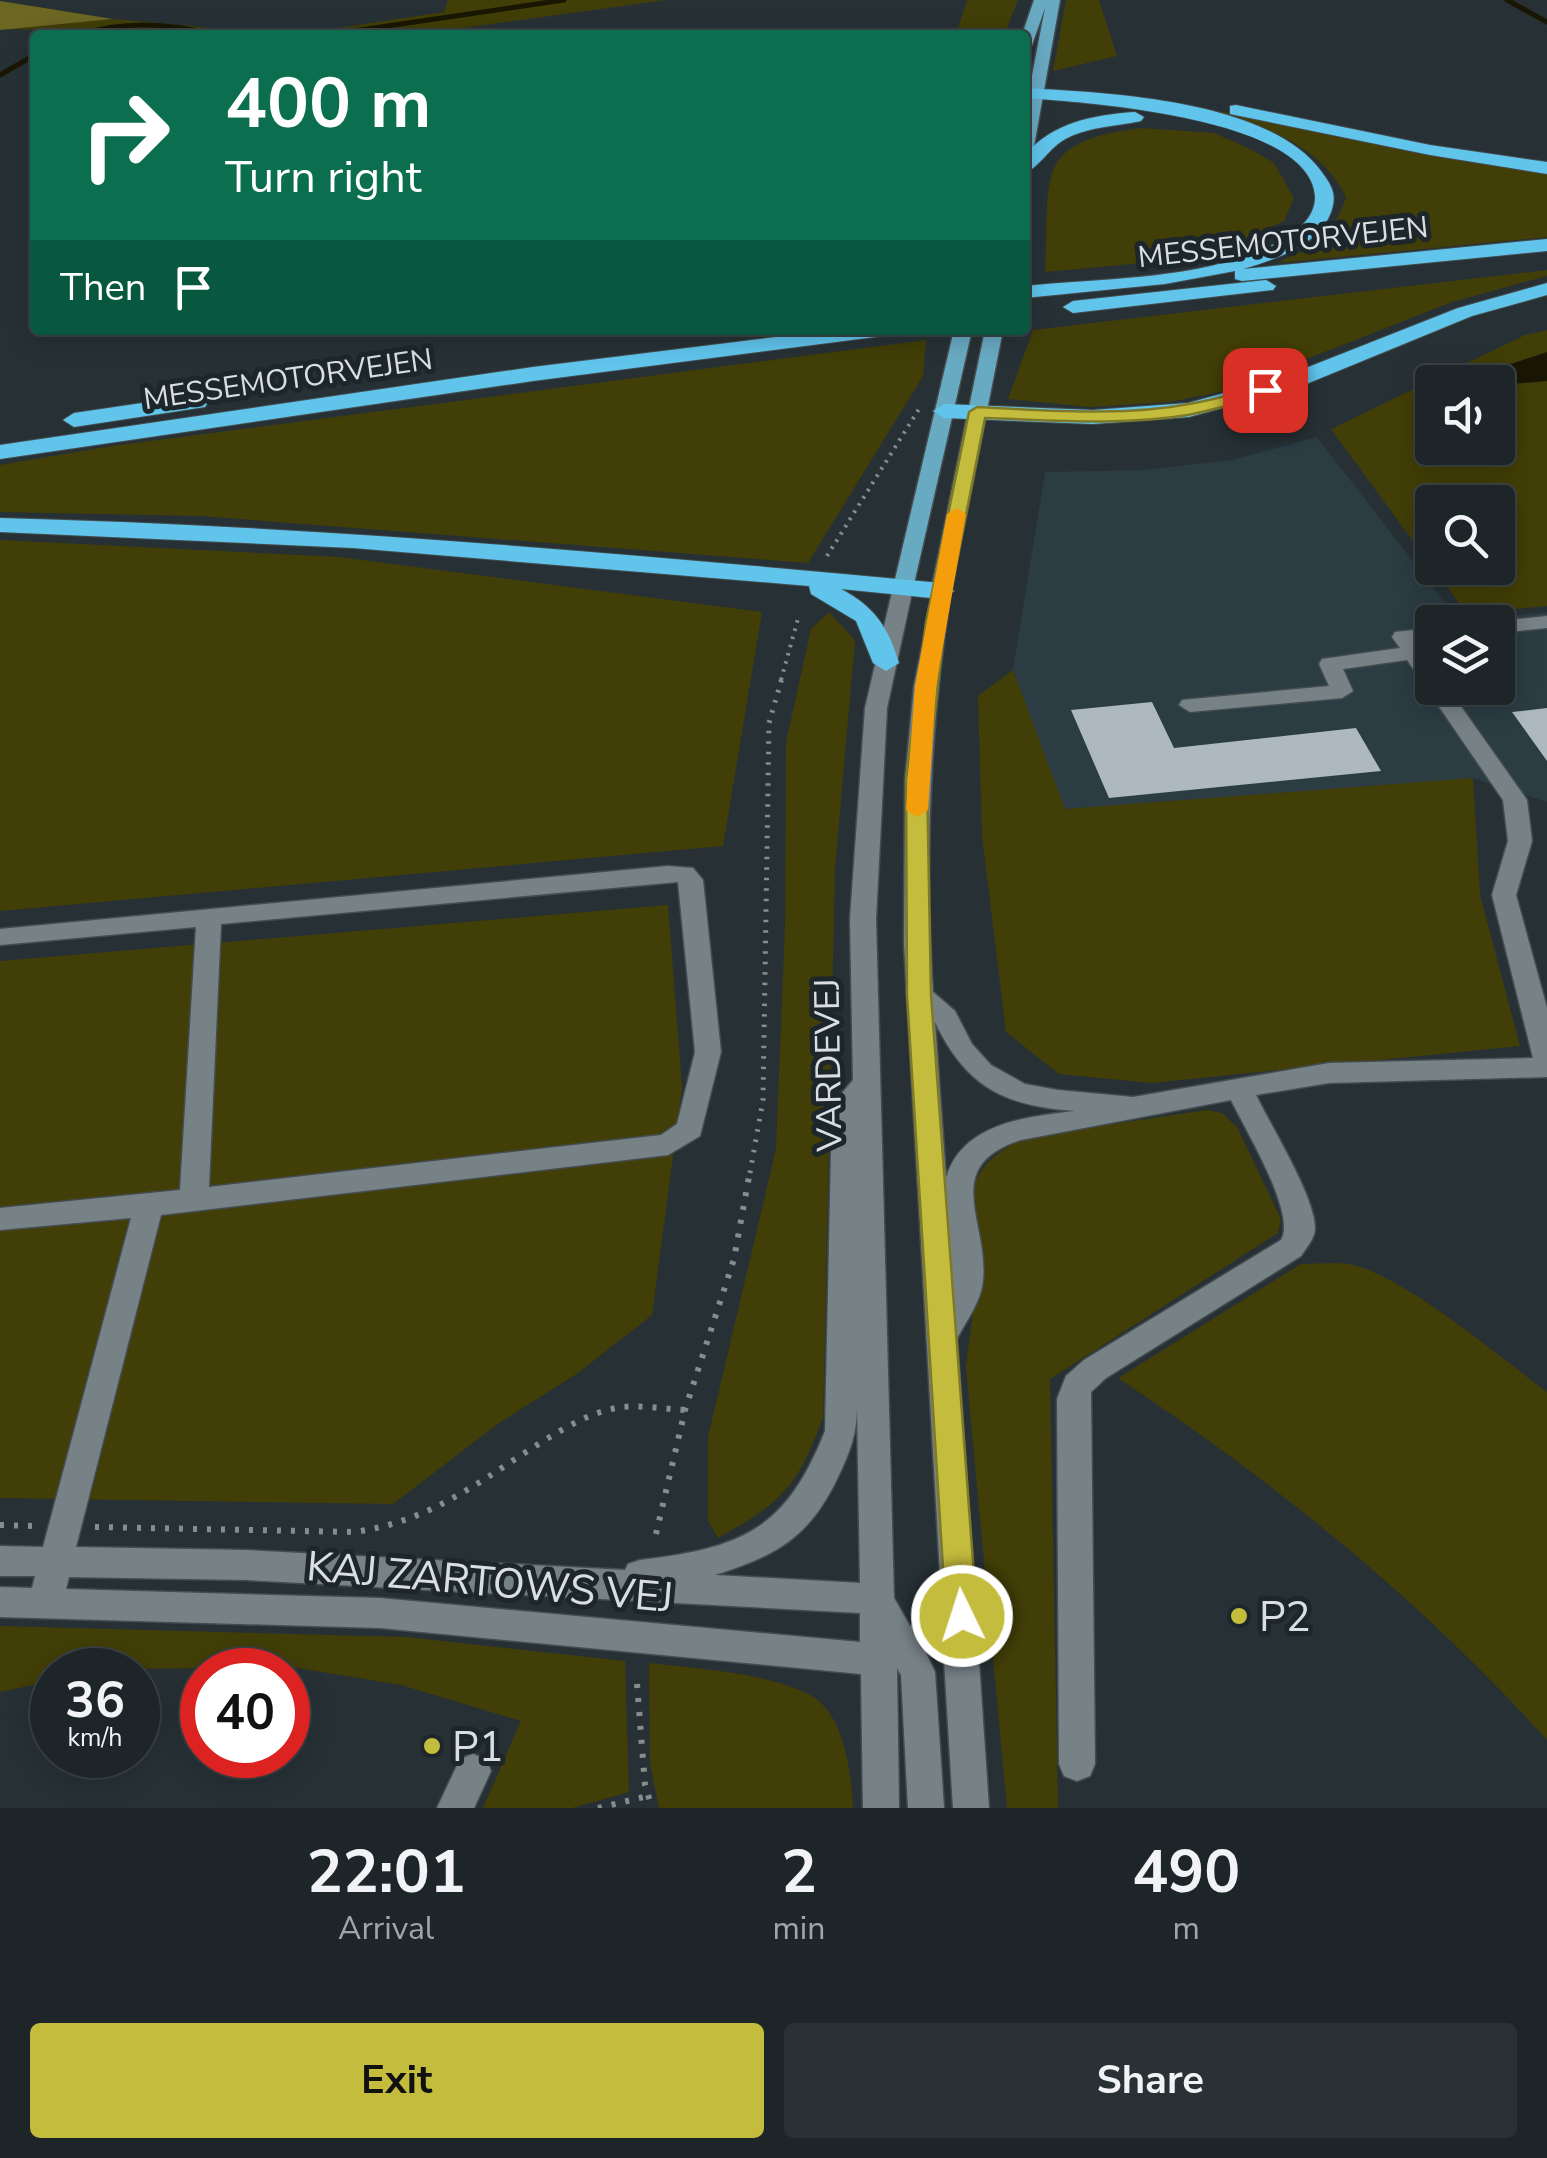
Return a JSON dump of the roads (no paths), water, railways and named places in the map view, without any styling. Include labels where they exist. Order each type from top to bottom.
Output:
[{"type":"highway","points":[[1030,291],[1199,271],[1257,257],[1294,242],[1318,220],[1326,196],[1317,173],[1260,133],[1188,111],[1031,89]]},
{"type":"highway","points":[[1031,89],[1246,111],[1430,150],[1547,168]]},
{"type":"highway","points":[[1030,160],[1057,133],[1120,118],[1191,119],[1228,126],[1284,147]]},
{"type":"highway","name":"MESSEMOTORVEJEN","points":[[1030,312],[1547,246]]},
{"type":"highway","name":"MESSEMOTORVEJEN","points":[[1030,300],[1547,259]]},
{"type":"highway","points":[[934,406],[977,412],[1094,417],[1147,414],[1239,399],[1466,312],[1547,289]]},
{"type":"highway","points":[[0,434],[512,356],[680,335]]},
{"type":"highway","name":"MESSEMOTORVEJEN","points":[[0,434],[744,335]]},
{"type":"highway","name":"MESSEMOTORVEJEN","points":[[0,452],[533,374],[844,335]]},
{"type":"highway","points":[[0,525],[277,535],[941,591]]},
{"type":"highway","points":[[723,573],[820,589],[847,600],[865,613],[878,634],[886,663]]},
{"type":"main road","points":[[1030,31],[1041,0]]},
{"type":"main road","points":[[1031,89],[1053,0]]},
{"type":"main road","name":"VARDEVEJ","points":[[904,588],[934,406],[958,354],[962,335]]},
{"type":"main road","points":[[941,591],[993,335]]},
{"type":"street","name":"VARDEVEJ","points":[[876,1600],[863,919],[876,708],[904,588]]},
{"type":"street","points":[[941,591],[917,780],[919,995],[940,1342],[962,1616],[971,1808]]},
{"type":"street","points":[[1515,625],[1547,622]]},
{"type":"street","points":[[1415,636],[1402,637],[1415,656]]},
{"type":"street","points":[[1190,706],[1342,691],[1330,664],[1413,653]]},
{"type":"street","points":[[1449,705],[1515,800],[1520,841],[1504,895],[1547,1058]]},
{"type":"street","points":[[0,937],[684,874],[693,891],[708,1052],[690,1129],[668,1145],[0,1219]]},
{"type":"street","points":[[194,1200],[209,918]]},
{"type":"street","points":[[919,995],[947,1017],[954,1038],[979,1072],[1023,1096],[1055,1101],[1138,1106],[1329,1073],[1547,1066]]},
{"type":"street","points":[[556,1584],[680,1571],[734,1554],[787,1527],[822,1480],[841,1431],[846,1106],[867,1082]]},
{"type":"street","points":[[1076,1764],[1077,1384],[1095,1369],[1291,1248],[1301,1232],[1298,1209],[1239,1088]]},
{"type":"street","points":[[940,1342],[968,1282],[958,1184],[965,1163],[982,1146],[1021,1131],[1116,1116],[1138,1106]]},
{"type":"street","points":[[45,1604],[149,1205]]},
{"type":"street","name":"KAJ ZARTOWS VEJ","points":[[0,1561],[246,1565],[876,1600]]},
{"type":"street","points":[[876,1600],[891,1653],[881,1808]]},
{"type":"street","name":"KAJ ZARTOWS VEJ","points":[[0,1602],[380,1613],[891,1653]]},
{"type":"street","points":[[0,1615],[54,1616],[98,1604]]},
{"type":"street","points":[[891,1653],[962,1616]]},
{"type":"street","points":[[891,1653],[918,1672],[926,1808]]},
{"type":"street","points":[[455,1808],[473,1772]]},
{"type":"waterway","points":[[360,30],[564,0]]},
{"type":"waterway","points":[[1507,0],[1547,22]]},
{"type":"waterway","points":[[96,30],[148,25],[192,30]]},
{"type":"waterway","points":[[0,75],[30,58]]},
{"type":"place","name":"P2","points":[[1239,1616]]},
{"type":"place","name":"P1","points":[[432,1746]]}]
